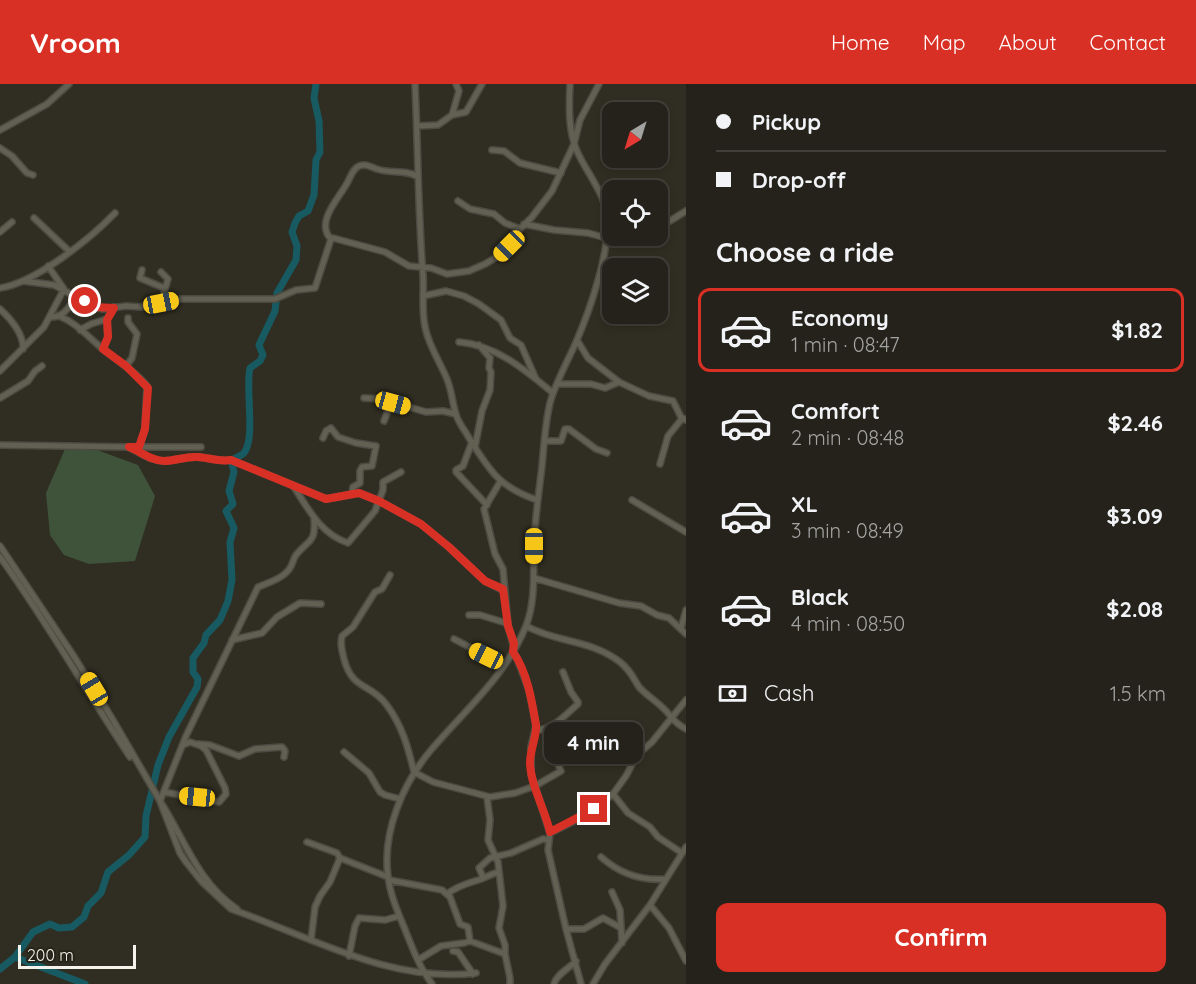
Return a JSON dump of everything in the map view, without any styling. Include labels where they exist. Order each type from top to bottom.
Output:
[{"type":"street","points":[[0,130],[47,104],[69,84]]},
{"type":"street","points":[[415,84],[421,211],[419,237],[424,320],[450,387],[455,414],[473,444],[500,482],[537,500]]},
{"type":"street","points":[[452,115],[459,91],[456,84]]},
{"type":"street","points":[[417,126],[438,125],[452,115],[466,112],[482,84]]},
{"type":"street","points":[[570,84],[569,111],[574,144],[602,199]]},
{"type":"street","points":[[331,239],[385,252],[409,266],[422,266],[452,274],[473,270],[500,255],[552,191],[574,144],[580,120],[599,84]]},
{"type":"street","points":[[0,148],[33,175]]},
{"type":"street","points":[[492,150],[504,151],[520,163],[561,172]]},
{"type":"street","points":[[23,281],[54,285],[95,307],[141,307],[181,299],[275,299],[296,290],[315,288],[331,239],[325,228],[325,221],[338,194],[345,188],[354,170],[360,165],[365,165],[381,171],[405,172],[418,177]]},
{"type":"street","points":[[458,201],[470,209],[494,214],[505,222],[602,237]]},
{"type":"street","points":[[668,222],[686,211]]},
{"type":"street","points":[[0,288],[23,281],[70,252],[99,230],[115,213]]},
{"type":"street","points":[[34,218],[70,252]]},
{"type":"street","points":[[0,232],[12,222]]},
{"type":"street","points":[[432,984],[418,960],[391,894],[387,852],[400,799],[414,772],[504,665],[526,626],[532,599],[537,500],[548,416],[553,393],[577,340],[595,289],[604,246]]},
{"type":"street","points":[[48,266],[64,289]]},
{"type":"street","points":[[142,270],[140,278],[165,288]]},
{"type":"street","points":[[161,272],[168,279],[161,303]]},
{"type":"street","points":[[0,371],[36,337],[50,317],[64,289]]},
{"type":"street","points":[[423,296],[446,291],[464,296],[479,304],[501,321],[510,338],[521,345],[536,379]]},
{"type":"street","points":[[50,317],[59,316],[76,298]]},
{"type":"street","points":[[103,349],[108,337],[107,320],[114,308]]},
{"type":"street","points":[[0,309],[8,316],[22,339],[23,349]]},
{"type":"street","points":[[59,316],[126,366],[148,388],[145,429],[139,447]]},
{"type":"street","points":[[126,366],[132,358],[137,334],[128,322],[128,318]]},
{"type":"street","points":[[80,330],[91,324],[107,320]]},
{"type":"street","points":[[577,340],[588,358],[620,382],[644,394],[673,401],[683,419],[668,436],[660,464]]},
{"type":"street","points":[[459,342],[479,345],[511,360],[553,393]]},
{"type":"street","points":[[479,345],[490,358],[490,390],[473,444],[463,466],[456,472],[486,505]]},
{"type":"street","points":[[0,398],[28,381],[42,366]]},
{"type":"street","points":[[557,384],[591,384],[604,388],[620,382]]},
{"type":"street","points":[[364,398],[382,399],[426,412],[443,411],[455,414]]},
{"type":"street","points":[[384,421],[393,403]]},
{"type":"street","points":[[323,438],[331,428],[338,436],[356,443],[376,446],[372,466],[362,467],[360,483],[353,487],[352,493]]},
{"type":"street","points":[[545,441],[561,441],[567,429],[596,449],[606,453]]},
{"type":"street","points":[[0,440],[17,445]]},
{"type":"street","points":[[0,445],[201,447]]},
{"type":"street","points":[[129,447],[150,458],[165,461],[187,457],[231,460],[256,471],[270,474],[294,487],[326,499],[359,493],[421,524],[485,581],[504,591]]},
{"type":"street","points":[[294,487],[314,519],[325,530],[348,543],[375,511],[383,482],[401,472]]},
{"type":"street","points":[[500,482],[484,509],[495,554],[503,569],[508,626],[529,690],[536,730],[530,761],[535,786],[550,832],[548,850],[581,984]]},
{"type":"street","points":[[632,500],[686,532]]},
{"type":"street","points":[[160,801],[183,745],[258,587],[268,585],[287,572],[298,554],[315,534],[314,519]]},
{"type":"street","points":[[0,546],[75,658],[146,780]]},
{"type":"street","points":[[0,557],[45,621],[108,725],[160,801],[208,882],[234,906],[247,915],[349,956],[426,976],[450,977],[474,974],[458,952],[453,951]]},
{"type":"street","points":[[390,575],[382,589],[371,597],[353,627],[342,636],[342,650],[351,678],[379,696],[395,717],[405,734],[414,772],[433,782],[487,797],[515,793],[535,786],[560,772],[557,762]]},
{"type":"street","points":[[534,578],[619,603],[641,606],[657,615],[669,618],[686,634]]},
{"type":"street","points":[[232,640],[262,633],[277,617],[300,603],[321,604]]},
{"type":"street","points":[[681,628],[686,610]]},
{"type":"street","points":[[469,615],[480,615],[506,623],[508,626]]},
{"type":"street","points":[[526,626],[552,636],[595,647],[610,655],[632,673],[640,687],[665,709],[676,724],[686,729]]},
{"type":"street","points":[[454,639],[504,665]]},
{"type":"street","points":[[536,730],[550,727],[578,704],[563,672]]},
{"type":"street","points":[[550,832],[586,815],[613,794],[637,755],[652,742],[686,700]]},
{"type":"street","points":[[164,792],[197,797],[213,803],[219,802],[226,794],[210,756],[201,746],[190,742],[183,745]]},
{"type":"street","points":[[196,744],[210,745],[239,756],[246,755],[255,749],[282,747],[285,751],[284,757]]},
{"type":"street","points":[[344,752],[369,774],[380,792],[400,799]]},
{"type":"street","points":[[593,984],[650,905],[685,849],[658,837],[650,827],[628,813],[613,794]]},
{"type":"street","points":[[487,797],[490,820],[488,840],[498,862],[503,906],[499,928],[505,945],[510,984]]},
{"type":"street","points":[[483,877],[479,868],[486,860],[512,853],[543,839],[548,840]]},
{"type":"street","points":[[307,842],[337,853],[340,858],[388,878],[442,890],[447,894],[460,924],[468,927],[470,940]]},
{"type":"street","points":[[601,856],[613,868],[635,877],[649,880],[665,879]]},
{"type":"street","points":[[310,940],[315,907],[330,882],[340,858]]},
{"type":"street","points":[[447,894],[465,884],[499,872]]},
{"type":"street","points":[[612,892],[619,906],[622,943]]},
{"type":"street","points":[[650,905],[669,928],[686,961]]},
{"type":"street","points":[[349,956],[355,926],[359,918],[384,920],[399,916]]},
{"type":"street","points":[[566,929],[584,929],[603,918],[621,928]]},
{"type":"street","points":[[470,940],[505,954]]},
{"type":"street","points":[[418,960],[441,946],[464,944],[470,940]]},
{"type":"street","points":[[554,984],[558,975],[566,972],[576,962]]},
{"type":"green space","points":[[65,449],[97,450],[138,465],[155,496],[135,561],[89,564],[64,555],[50,535],[46,493]]},
{"type":"waterway","points":[[15,957],[33,932],[50,924],[59,928],[72,927],[84,917],[88,906],[101,893],[108,872],[129,855],[145,837],[146,816],[158,765],[169,737],[197,687],[198,679],[193,672],[193,658],[204,643],[206,635],[220,620],[228,601],[232,580],[230,542],[234,528],[226,511],[233,504],[229,491],[234,472],[231,460],[243,454],[247,446],[250,425],[250,368],[260,361],[263,355],[259,345],[275,311],[277,293],[296,260],[297,246],[292,232],[295,223],[299,216],[308,211],[314,195],[316,160],[320,152],[319,121],[314,98],[316,84]]},
{"type":"waterway","points":[[0,969],[15,957],[85,984]]},
{"type":"route","points":[[85,301],[103,309],[114,308],[107,320],[108,337],[103,349],[126,366],[148,388],[145,429],[139,447],[129,447],[150,458],[165,461],[180,457],[231,460],[256,471],[270,474],[294,487],[326,499],[352,493],[365,495],[421,524],[449,547],[471,570],[485,581],[503,589],[508,626],[514,643],[513,652],[518,658],[529,690],[536,725],[531,747],[531,774],[550,832],[594,809]]}]
